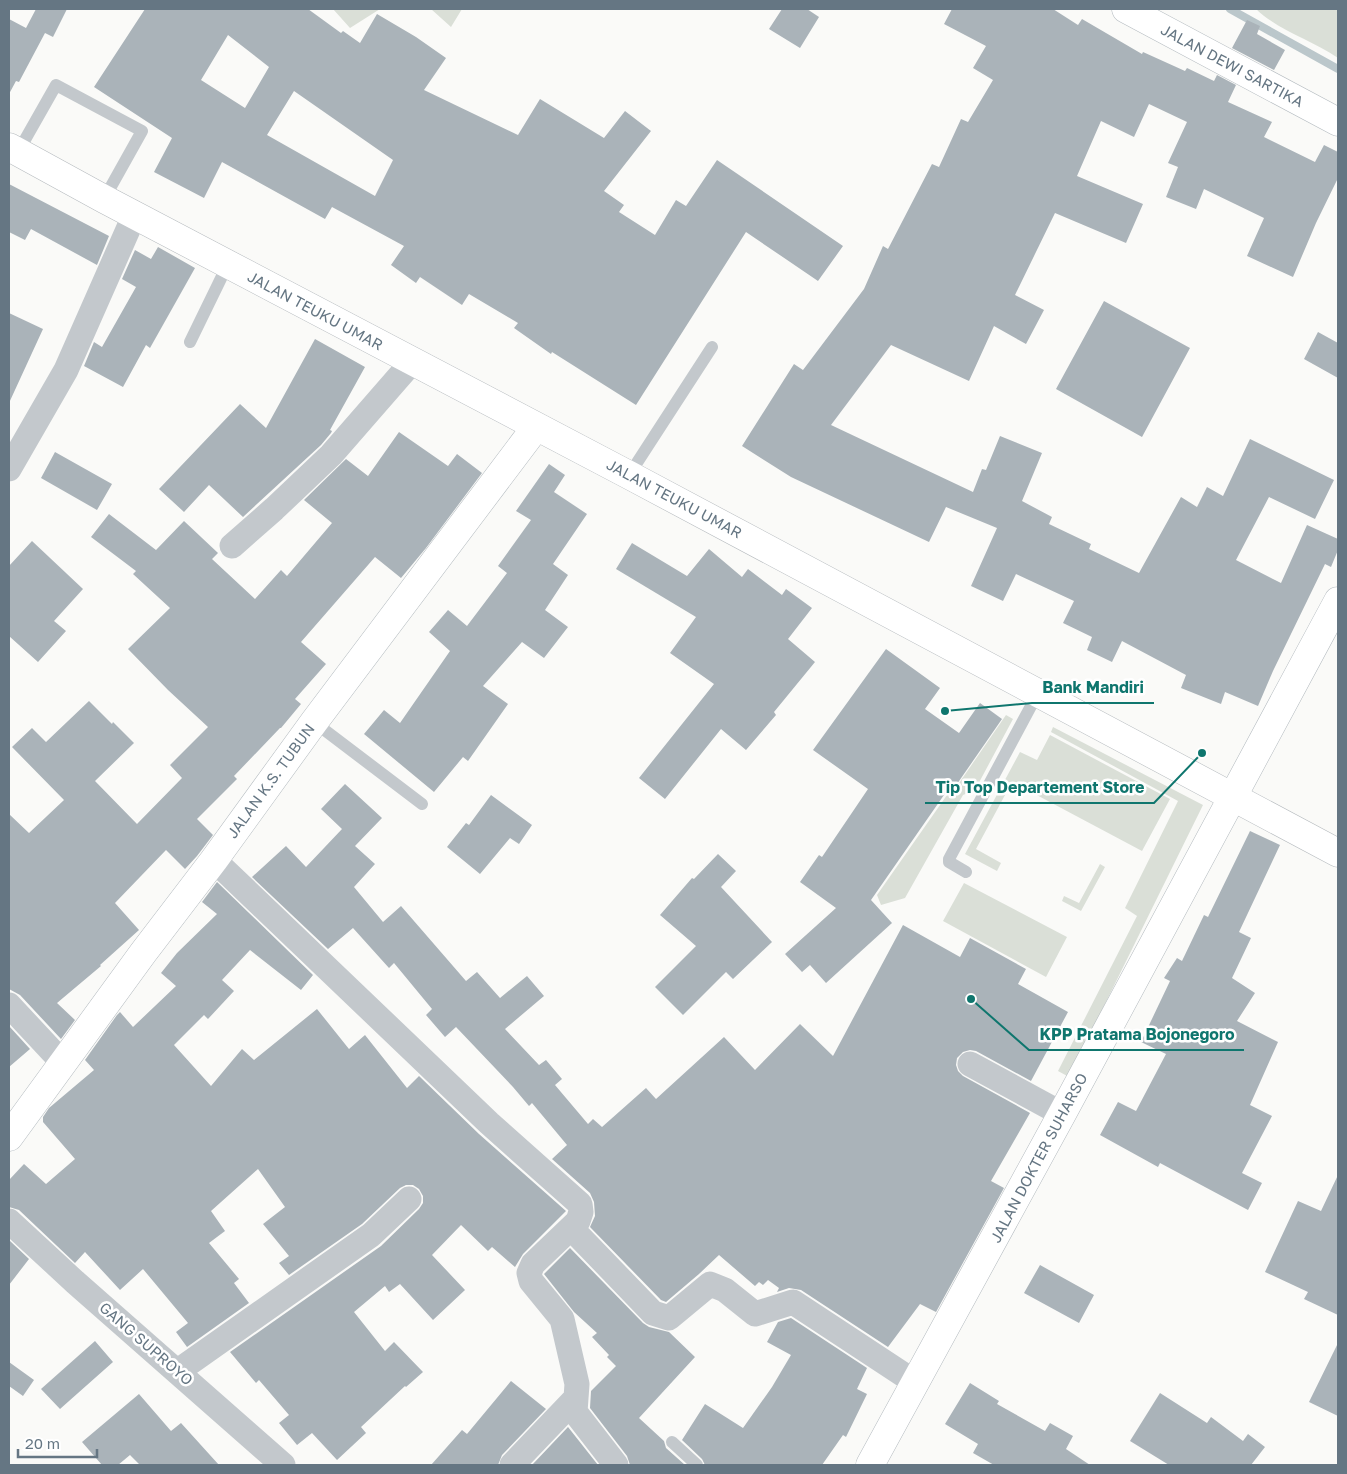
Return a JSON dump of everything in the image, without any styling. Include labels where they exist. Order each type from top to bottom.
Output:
[{"type":"main road","name":"JALAN DEWI SARTIKA","points":[[1126,9],[1338,122]]},
{"type":"main road","name":"JALAN TEUKU UMAR","points":[[13,149],[134,216],[629,475],[1338,852]]},
{"type":"main road","name":"JALAN K.S. TUBUN","points":[[9,1137],[142,953],[214,860],[314,722],[536,427]]},
{"type":"main road","name":"JALAN DOKTER SUHARSO","points":[[870,1465],[916,1384],[1266,738],[1338,601]]},
{"type":"street","points":[[9,470],[66,370],[134,216]]},
{"type":"street","points":[[232,546],[331,455],[412,362]]},
{"type":"street","points":[[214,860],[489,1123],[580,1204],[581,1212],[578,1221],[533,1264],[529,1273],[531,1281],[562,1319],[577,1384],[574,1412],[616,1465]]},
{"type":"street","points":[[9,1004],[63,1063]]},
{"type":"street","points":[[970,1064],[1062,1114]]},
{"type":"street","points":[[178,1371],[371,1235],[409,1199]]},
{"type":"street","name":"GANG SUPROYO","points":[[9,1221],[75,1282],[283,1465]]},
{"type":"street","points":[[571,1228],[653,1313],[669,1318],[710,1284],[725,1290],[755,1314],[793,1302],[916,1384]]},
{"type":"street","points":[[512,1465],[576,1398]]},
{"type":"lane","points":[[13,149],[56,85],[142,130],[104,199]]},
{"type":"lane","points":[[190,342],[228,264]]},
{"type":"lane","points":[[629,475],[712,348]]},
{"type":"lane","points":[[966,872],[949,862],[949,859],[1038,693]]},
{"type":"lane","points":[[314,722],[422,804]]},
{"type":"lane","points":[[672,1442],[697,1465]]},
{"type":"shaded area","points":[[333,9],[380,9],[350,28]]},
{"type":"shaded area","points":[[431,9],[462,9],[451,27]]},
{"type":"shaded area","points":[[1256,9],[1338,9],[1338,58],[1285,29]]},
{"type":"shaded area","points":[[1006,715],[1013,719],[975,790],[963,795],[905,898],[881,905],[877,895],[954,785],[957,786]]},
{"type":"shaded area","points":[[1053,727],[1203,805],[1069,1077],[1058,1071],[1137,916],[1125,908],[1178,801],[1051,732]]},
{"type":"shaded area","points":[[1050,735],[1170,799],[1142,851],[1012,782],[976,849],[1001,863],[997,871],[965,854],[1020,752],[1037,760]]},
{"type":"shaded area","points":[[1100,864],[1105,867],[1081,911],[1062,901],[1064,896],[1079,903]]},
{"type":"shaded area","points":[[964,883],[1067,937],[1046,977],[943,921]]},
{"type":"building","points":[[36,9],[67,9],[53,37],[45,33],[19,82],[16,81],[9,94],[9,19],[26,28]]},
{"type":"building","points":[[145,9],[308,9],[341,33],[343,31],[360,43],[377,14],[416,37],[446,58],[424,90],[518,135],[540,99],[604,138],[625,111],[651,131],[604,191],[624,205],[619,212],[655,235],[676,200],[686,206],[717,160],[843,246],[818,281],[746,232],[636,405],[552,352],[551,354],[514,328],[518,323],[469,294],[462,305],[420,277],[416,283],[391,265],[404,246],[332,207],[325,219],[222,162],[204,198],[154,172],[172,138],[94,87]],"holes":[[[228,35],[269,67],[245,108],[201,80]],[[294,91],[393,160],[375,196],[267,135]]]},
{"type":"building","points":[[782,9],[807,9],[819,17],[800,48],[769,29]]},
{"type":"building","points":[[952,9],[1053,9],[1078,25],[1082,19],[1142,54],[1143,52],[1185,71],[1187,68],[1214,81],[1217,75],[1236,85],[1228,102],[1272,122],[1264,137],[1315,162],[1324,145],[1338,152],[1338,178],[1293,277],[1247,256],[1264,218],[1204,189],[1196,209],[1166,197],[1178,167],[1168,163],[1187,122],[1149,104],[1134,137],[1101,121],[1077,176],[1143,204],[1126,243],[1055,213],[1015,295],[1044,310],[1026,344],[994,326],[969,381],[891,345],[831,425],[973,492],[982,469],[986,470],[1000,436],[1042,453],[1022,501],[1052,517],[1049,524],[1091,544],[1089,549],[1139,573],[1181,497],[1197,507],[1207,487],[1223,496],[1250,439],[1334,480],[1315,519],[1269,497],[1236,560],[1281,583],[1307,525],[1338,539],[1338,550],[1331,567],[1325,564],[1258,706],[1225,692],[1221,704],[1181,688],[1186,675],[1122,641],[1112,662],[1087,650],[1092,637],[1063,623],[1074,601],[1016,574],[1003,601],[971,586],[997,528],[946,507],[929,542],[791,477],[742,446],[794,364],[803,370],[864,289],[883,246],[888,249],[932,164],[939,167],[961,119],[968,122],[993,80],[973,68],[986,46],[944,24]]},
{"type":"building","points":[[1247,20],[1260,26],[1257,34],[1285,50],[1274,70],[1232,48]]},
{"type":"building","points":[[9,184],[109,236],[97,265],[31,229],[25,240],[9,232]]},
{"type":"building","points":[[158,247],[195,268],[150,348],[146,345],[123,387],[84,366],[94,342],[102,347],[136,287],[122,279],[135,250],[151,259]]},
{"type":"building","points":[[1104,301],[1190,348],[1142,437],[1056,389]]},
{"type":"building","points":[[9,313],[43,329],[9,403]]},
{"type":"building","points":[[1318,332],[1338,343],[1338,378],[1304,359]]},
{"type":"building","points":[[315,339],[365,367],[330,430],[332,431],[331,433],[321,445],[243,517],[209,485],[184,512],[159,489],[240,404],[266,428]]},
{"type":"building","points":[[399,432],[448,466],[457,454],[482,473],[401,578],[375,557],[301,642],[326,664],[295,699],[301,704],[281,728],[234,776],[237,779],[197,819],[213,835],[197,856],[185,869],[166,850],[115,903],[139,930],[101,966],[57,1003],[75,1020],[61,1039],[20,995],[9,989],[9,814],[29,833],[64,800],[12,747],[32,728],[46,742],[89,701],[134,743],[95,781],[137,824],[182,778],[170,765],[208,727],[128,649],[170,608],[133,574],[136,571],[91,537],[109,514],[156,550],[184,521],[218,553],[212,559],[255,599],[281,570],[287,576],[332,523],[304,500],[346,459],[368,476]]},
{"type":"building","points":[[55,452],[112,484],[97,510],[41,478]]},
{"type":"building","points":[[549,464],[565,475],[554,492],[587,514],[553,564],[568,575],[545,610],[568,627],[544,658],[522,642],[483,686],[508,704],[468,761],[463,757],[434,792],[364,734],[384,710],[400,723],[450,651],[429,632],[448,610],[467,626],[507,573],[498,566],[531,520],[516,511]]},
{"type":"building","points":[[32,541],[83,589],[54,621],[66,631],[38,662],[9,636],[9,566]]},
{"type":"building","points":[[632,543],[687,576],[709,549],[742,577],[748,569],[782,595],[786,589],[812,608],[788,639],[815,662],[774,712],[776,715],[746,750],[721,729],[665,799],[639,778],[714,684],[670,653],[696,617],[616,569]]},
{"type":"building","points":[[886,649],[940,688],[925,709],[959,733],[980,703],[1002,719],[957,784],[953,782],[871,900],[892,923],[826,983],[810,965],[802,972],[785,954],[836,908],[800,882],[819,855],[822,857],[868,789],[813,750]]},
{"type":"building","points":[[345,784],[382,818],[355,846],[375,864],[354,887],[383,922],[401,906],[466,981],[477,972],[500,998],[527,976],[544,996],[505,1029],[539,1065],[546,1060],[562,1079],[555,1085],[588,1124],[593,1119],[602,1127],[646,1088],[656,1099],[724,1037],[755,1070],[800,1024],[833,1056],[903,925],[960,957],[970,938],[1026,969],[1018,984],[1068,1012],[1031,1081],[976,1051],[963,1052],[957,1058],[956,1065],[958,1071],[963,1076],[1030,1113],[991,1181],[1004,1188],[936,1312],[920,1304],[888,1347],[801,1290],[789,1288],[777,1292],[779,1288],[768,1280],[763,1285],[759,1282],[755,1286],[719,1255],[666,1302],[661,1300],[590,1227],[595,1216],[594,1202],[590,1193],[552,1159],[567,1145],[532,1103],[529,1106],[456,1027],[445,1037],[426,1015],[432,1009],[394,963],[389,968],[353,928],[328,949],[252,877],[286,846],[306,867],[342,829],[321,809]]},
{"type":"building","points":[[491,795],[532,825],[519,844],[510,838],[480,874],[447,847],[466,823],[469,825]]},
{"type":"building","points":[[1250,831],[1280,845],[1239,932],[1251,938],[1232,978],[1255,993],[1237,1021],[1278,1042],[1250,1105],[1272,1116],[1242,1173],[1262,1183],[1248,1210],[1160,1163],[1158,1167],[1100,1135],[1118,1102],[1136,1111],[1166,1054],[1141,1042],[1170,981],[1164,978],[1177,958],[1182,961],[1204,915],[1208,917]]},
{"type":"building","points":[[718,854],[736,871],[721,887],[772,942],[733,979],[726,972],[683,1015],[655,987],[696,946],[660,915],[692,878],[694,879]]},
{"type":"building","points":[[217,882],[313,975],[301,990],[250,950],[222,980],[234,991],[208,1019],[204,1015],[174,1045],[211,1086],[242,1049],[254,1060],[317,1009],[349,1049],[365,1035],[407,1088],[419,1076],[479,1134],[566,1211],[523,1254],[515,1267],[492,1247],[488,1251],[461,1225],[432,1255],[465,1290],[433,1320],[400,1284],[389,1292],[385,1286],[354,1312],[385,1351],[394,1342],[423,1372],[361,1427],[366,1433],[337,1460],[312,1433],[297,1445],[279,1423],[289,1415],[259,1380],[256,1383],[230,1352],[381,1246],[423,1203],[423,1196],[419,1189],[413,1185],[406,1185],[400,1188],[362,1224],[289,1275],[279,1263],[289,1256],[263,1224],[285,1207],[258,1169],[211,1211],[225,1231],[209,1243],[239,1279],[234,1283],[249,1303],[187,1347],[176,1332],[188,1323],[143,1269],[120,1290],[85,1252],[75,1263],[19,1210],[9,1207],[9,1180],[24,1164],[46,1184],[75,1159],[43,1122],[43,1117],[49,1108],[94,1070],[85,1060],[120,1012],[133,1027],[176,986],[161,973],[177,953],[217,914],[202,902]]},
{"type":"building","points":[[9,1026],[30,1049],[9,1067]]},
{"type":"building","points":[[1338,1175],[1338,1315],[1304,1299],[1308,1292],[1265,1272],[1298,1201],[1321,1211]]},
{"type":"building","points":[[9,1240],[29,1259],[9,1285]]},
{"type":"building","points":[[570,1248],[643,1323],[649,1327],[669,1332],[695,1357],[639,1418],[664,1441],[666,1448],[685,1465],[630,1465],[627,1456],[590,1408],[591,1391],[616,1366],[607,1357],[609,1355],[592,1337],[597,1333],[574,1312],[544,1274]]},
{"type":"building","points":[[1040,1265],[1094,1295],[1079,1323],[1024,1293]]},
{"type":"building","points":[[791,1318],[867,1368],[857,1389],[867,1394],[846,1437],[843,1435],[822,1465],[705,1465],[702,1459],[682,1440],[705,1404],[743,1428],[772,1387],[791,1355],[767,1342],[778,1322]]},
{"type":"building","points":[[95,1341],[113,1362],[60,1409],[41,1389]]},
{"type":"building","points":[[1338,1343],[1338,1416],[1309,1402]]},
{"type":"building","points":[[9,1362],[34,1380],[23,1396],[9,1386]]},
{"type":"building","points":[[511,1381],[546,1409],[502,1455],[498,1465],[431,1465],[462,1430],[467,1434]]},
{"type":"building","points":[[970,1383],[999,1401],[997,1404],[1045,1431],[1050,1423],[1073,1436],[1066,1449],[1090,1465],[994,1465],[973,1453],[978,1444],[945,1424]]},
{"type":"building","points":[[1160,1393],[1207,1423],[1211,1417],[1243,1441],[1248,1434],[1265,1447],[1251,1465],[1169,1465],[1130,1441]]},
{"type":"building","points":[[139,1394],[171,1431],[181,1423],[219,1465],[140,1465],[130,1455],[118,1465],[102,1465],[82,1442]]},
{"type":"building","points":[[568,1427],[598,1465],[532,1465]]},
{"type":"waterway","points":[[1230,9],[1338,69]]},
{"type":"place","name":"Bank Mandiri","points":[[945,711]]},
{"type":"place","name":"Tip Top Departement Store","points":[[1202,753]]},
{"type":"place","name":"KPP Pratama Bojonegoro","points":[[971,999]]}]
